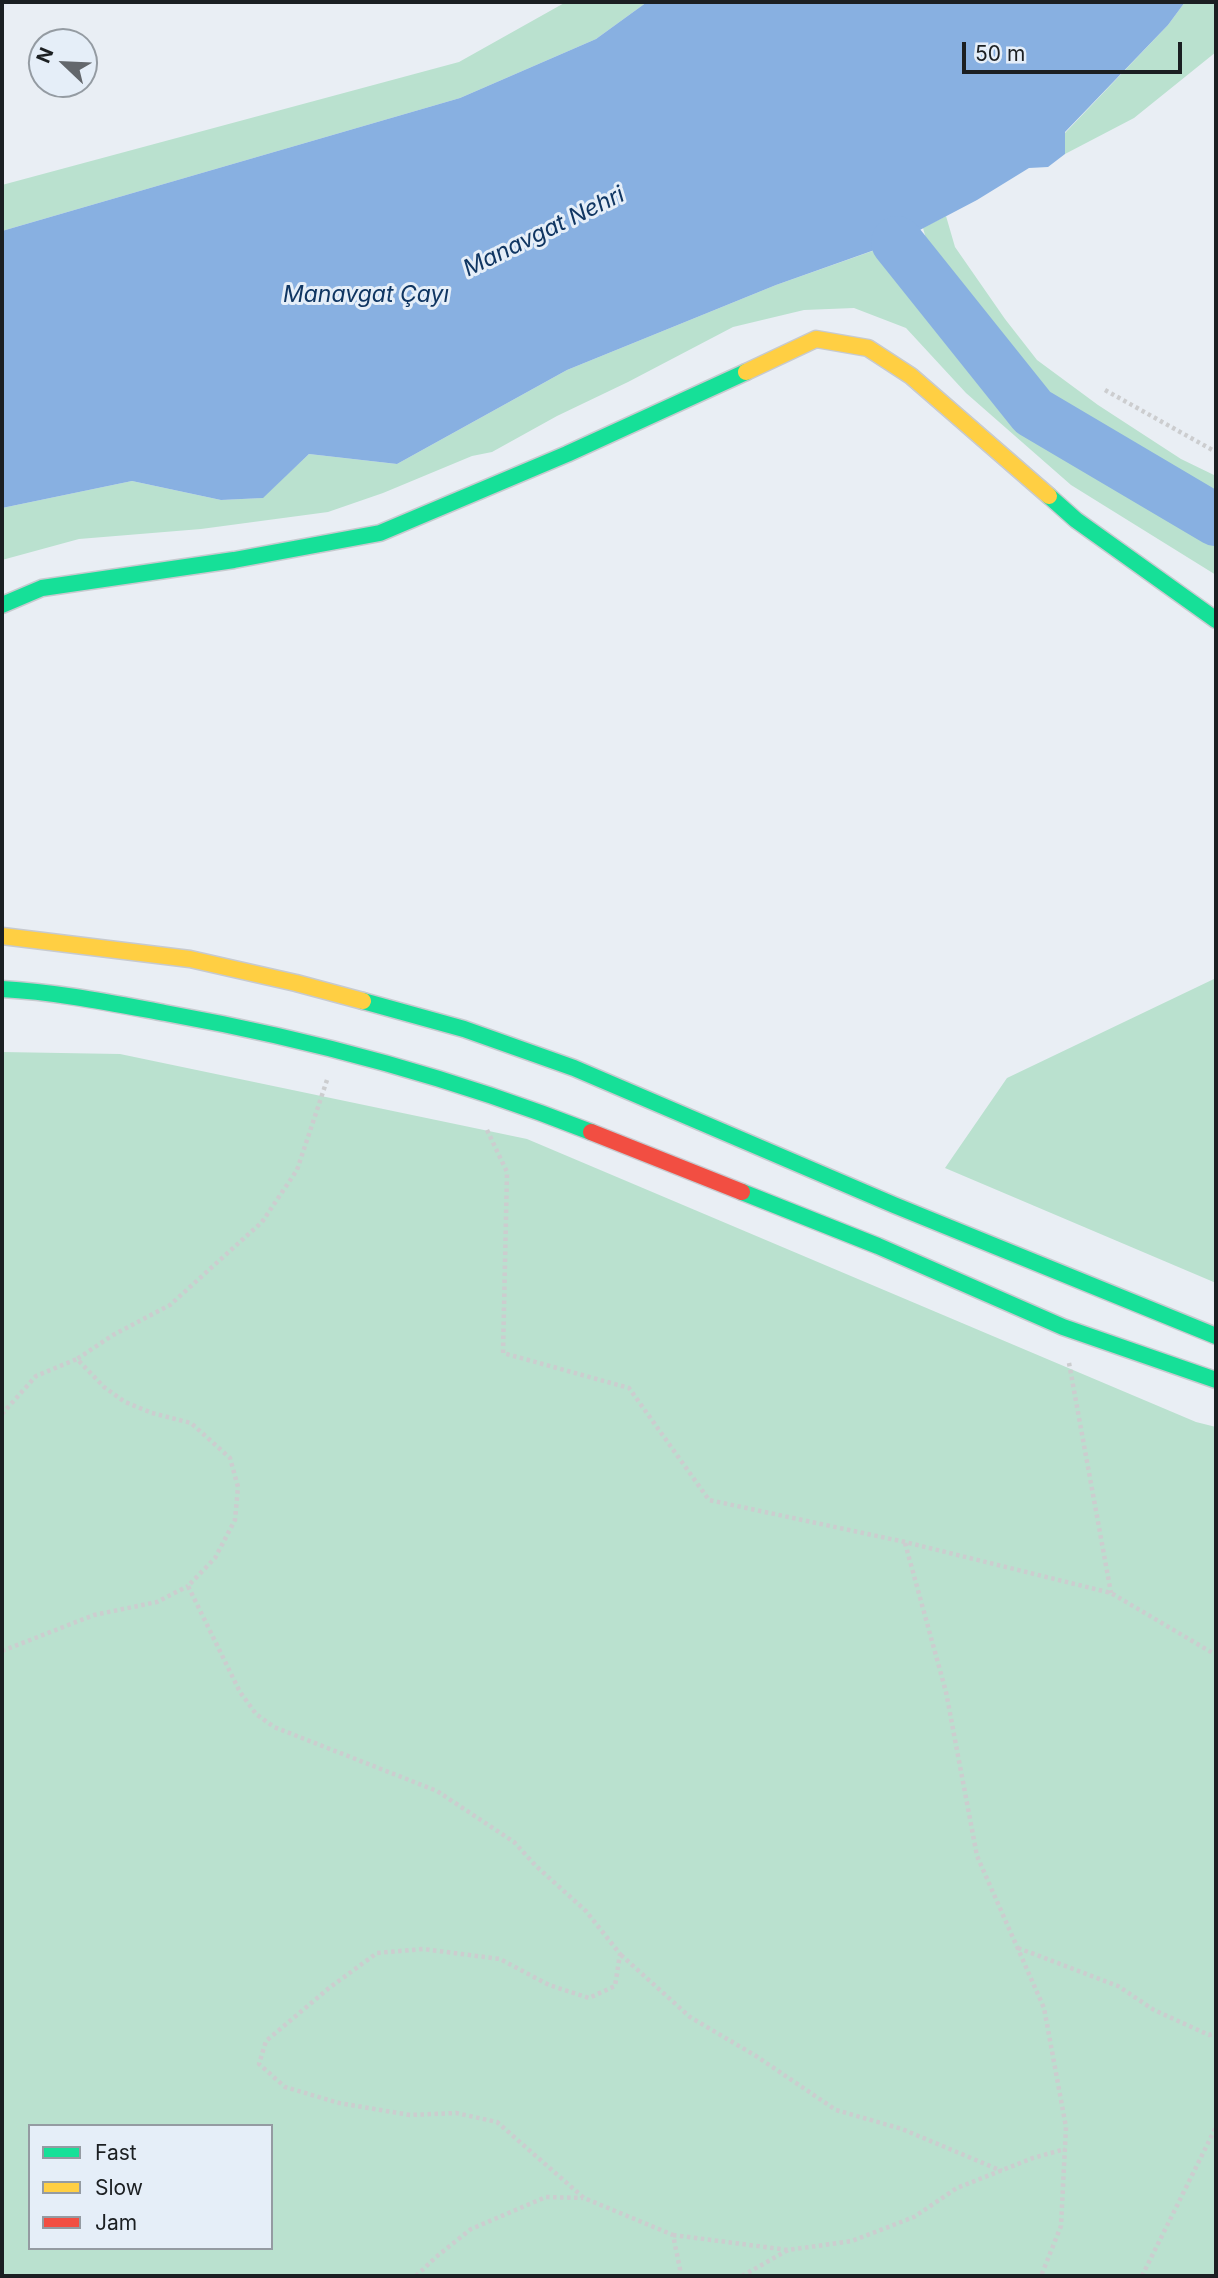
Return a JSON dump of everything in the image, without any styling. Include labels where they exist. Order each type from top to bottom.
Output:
[{"type":"main road","points":[[2,604],[42,588],[234,560],[380,533],[567,454],[816,339],[868,348],[911,376],[1076,520],[1216,620]]},
{"type":"main road","points":[[2,936],[190,959],[296,983],[464,1029],[574,1068],[894,1205],[1216,1336]]},
{"type":"main road","points":[[2,989],[52,992],[190,1017],[274,1034],[426,1074],[578,1127],[878,1246],[1063,1327],[1216,1380]]},
{"type":"path","points":[[1105,390],[1216,453]]},
{"type":"path","points":[[2,1414],[36,1376],[77,1359],[113,1335],[170,1305],[262,1222],[297,1170],[337,1051]]},
{"type":"path","points":[[484,1124],[507,1172],[503,1353],[629,1388],[709,1500],[905,1542],[1111,1593],[1216,1655]]},
{"type":"path","points":[[1063,1327],[1111,1593]]},
{"type":"path","points":[[2,1651],[94,1615],[157,1602],[188,1586],[215,1558],[235,1520],[238,1488],[230,1458],[191,1423],[152,1413],[125,1402],[104,1387],[77,1359]]},
{"type":"path","points":[[905,1542],[946,1692],[977,1856],[1044,2008],[1066,2127],[1061,2226],[1041,2276]]},
{"type":"path","points":[[188,1586],[240,1692],[256,1714],[274,1727],[437,1791],[514,1842],[586,1911],[620,1954],[690,2017],[756,2056],[836,2110],[902,2129],[1002,2171]]},
{"type":"path","points":[[1018,1948],[1118,1986],[1154,2010],[1209,2035],[1216,2033]]},
{"type":"path","points":[[620,1954],[615,1986],[589,1998],[549,1985],[500,1959],[423,1949],[377,1953],[329,1988],[266,2041],[259,2064],[285,2087],[339,2102],[410,2115],[456,2113],[497,2122],[584,2198],[673,2235],[788,2250],[852,2241],[914,2217],[957,2188],[1065,2149]]},
{"type":"path","points":[[1142,2276],[1216,2127]]},
{"type":"path","points":[[416,2276],[471,2230],[546,2197],[584,2198]]},
{"type":"path","points":[[673,2235],[679,2276]]},
{"type":"path","points":[[742,2276],[788,2250]]},
{"type":"green space","points":[[566,2],[647,2],[596,39],[460,98],[2,231],[2,185],[459,62]]},
{"type":"green space","points":[[1185,2],[1216,2],[1216,52],[1134,118],[1065,154],[1065,133],[1168,25]]},
{"type":"green space","points":[[946,216],[955,247],[1037,360],[1098,405],[1181,459],[1216,476],[1216,511],[1116,449],[1079,420],[1040,396],[989,338],[940,273],[930,253],[923,228]]},
{"type":"green space","points":[[878,249],[1018,413],[1089,464],[1216,536],[1216,575],[1071,485],[966,393],[906,328],[854,308],[804,310],[733,327],[492,452],[472,456],[383,493],[328,512],[201,529],[79,539],[2,560],[2,508],[132,481],[221,500],[262,498],[309,454],[397,464],[567,370],[776,285]]},
{"type":"green space","points":[[1216,978],[1216,1283],[945,1168],[1007,1078]]},
{"type":"green space","points":[[2,1052],[120,1054],[527,1139],[1196,1422],[1216,1427],[1216,2276],[2,2276]]},
{"type":"water","name":"Manavgat Çayı","points":[[647,2],[1185,2],[1168,25],[1065,132],[1065,154],[1048,167],[1029,168],[977,200],[897,242],[776,285],[567,370],[397,464],[309,454],[263,498],[221,500],[132,481],[2,508],[2,231],[460,98],[596,39]]},
{"type":"waterway","points":[[897,242],[1033,412],[1216,520]]},
{"type":"traffic: fast","points":[[2,605],[42,588],[234,560],[380,533],[567,454],[746,372]]},
{"type":"traffic: fast","points":[[1049,496],[1076,520],[1216,620]]},
{"type":"traffic: fast","points":[[2,989],[64,995],[124,1005],[327,1048],[434,1077],[591,1132]]},
{"type":"traffic: fast","points":[[363,1001],[464,1029],[574,1068],[894,1205],[1216,1336]]},
{"type":"traffic: fast","points":[[742,1192],[878,1246],[1063,1327],[1216,1380]]},
{"type":"traffic: slow","points":[[746,372],[816,339],[868,348],[911,376],[1049,496]]},
{"type":"traffic: slow","points":[[2,936],[190,959],[363,1001]]},
{"type":"traffic: jam","points":[[591,1132],[742,1192]]},
{"type":"water label","name":"Manavgat Nehri","points":[[544,232]]}]
